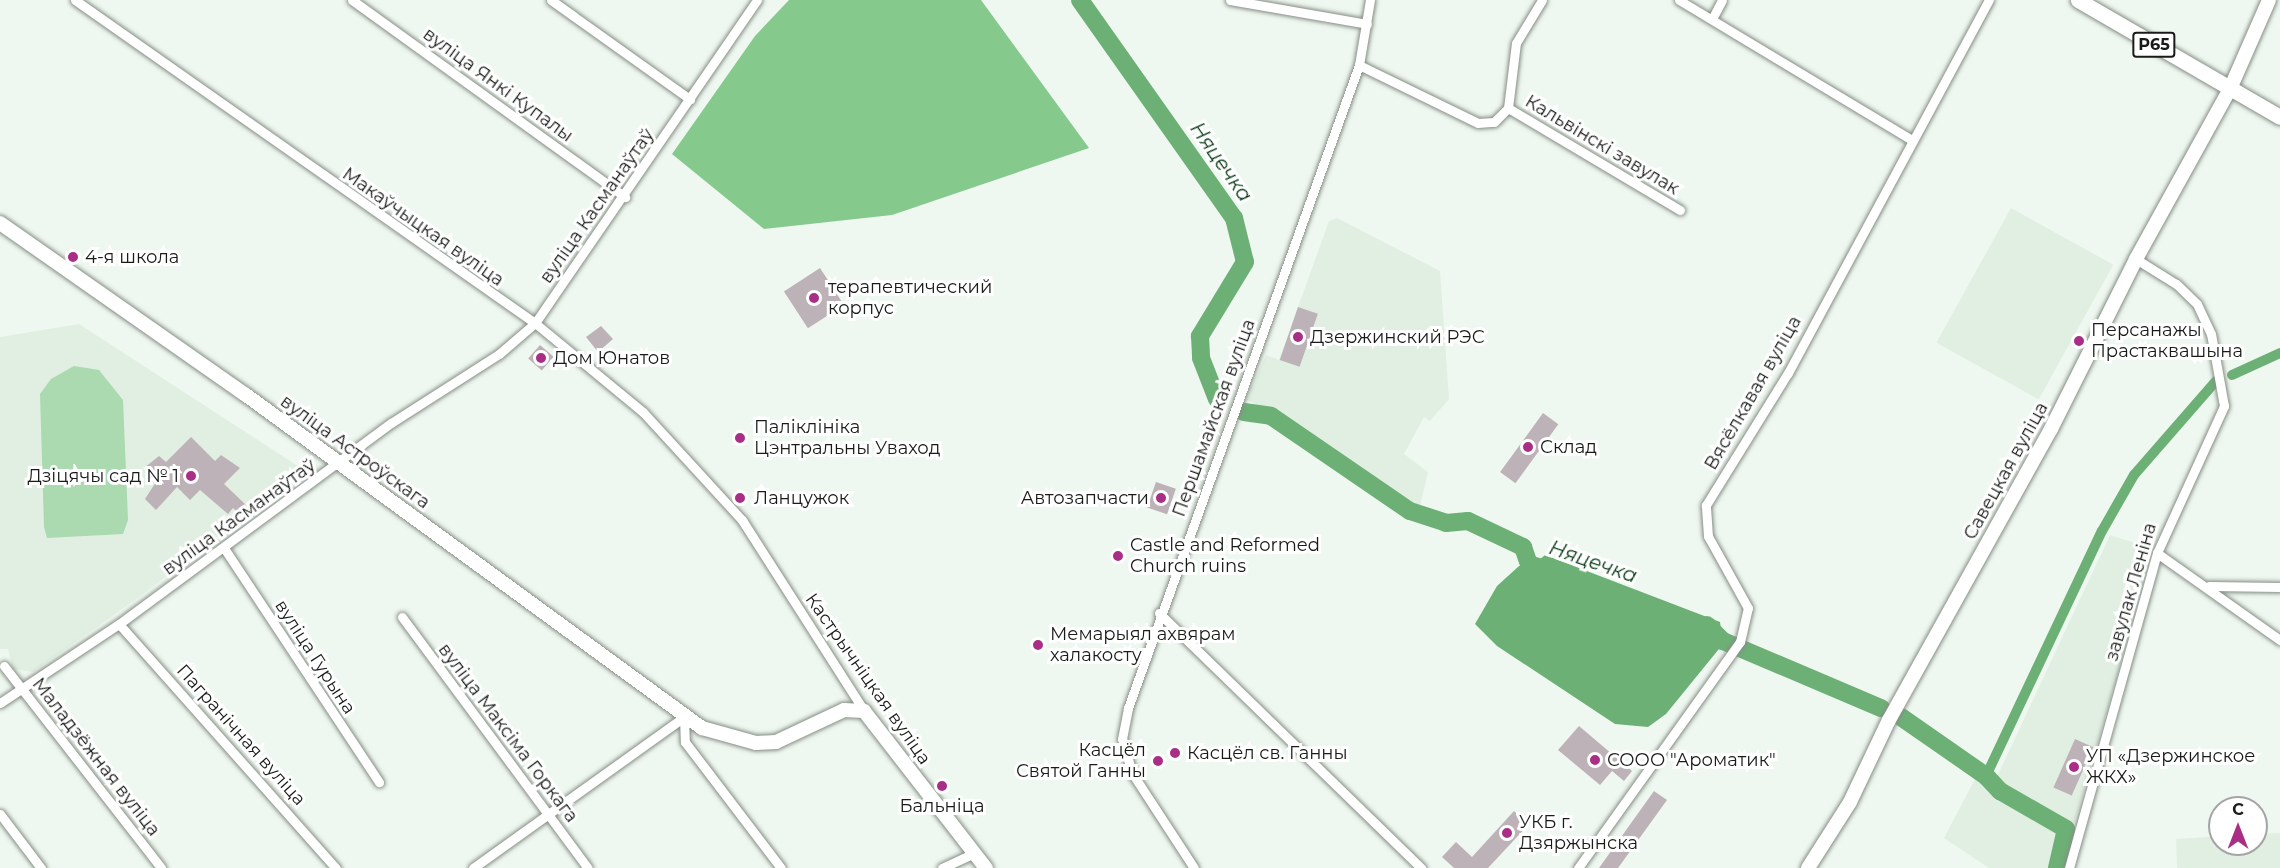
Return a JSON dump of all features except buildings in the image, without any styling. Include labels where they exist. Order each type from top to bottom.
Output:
[{"type":"main road","name":"Р65","points":[[2078,0],[2280,117]]},
{"type":"street","name":"Макаўчыцкая вуліца","points":[[75,0],[535,323],[643,412],[730,506]]},
{"type":"street","name":"вуліца Янкі Купалы","points":[[352,0],[625,197]]},
{"type":"street","points":[[551,0],[690,99]]},
{"type":"street","name":"вуліца Касманаўтаў","points":[[0,703],[119,624],[427,398],[499,354],[535,323],[625,197],[757,0]]},
{"type":"street","points":[[1230,0],[1367,24]]},
{"type":"street","name":"Першамайская вуліца","points":[[1194,868],[1132,773],[1122,739],[1159,614],[1359,65],[1370,0]]},
{"type":"street","points":[[1359,65],[1478,123],[1489,125],[1508,108],[1516,43],[1542,0]]},
{"type":"street","points":[[1679,0],[1910,139]]},
{"type":"street","points":[[1712,19],[1722,0]]},
{"type":"street","name":"Вясёлкавая вуліца","points":[[1578,868],[1722,671],[1747,623],[1748,608],[1708,536],[1706,505],[1788,373],[1910,139],[1989,0]]},
{"type":"street","name":"Савецкая вуліца","points":[[1808,868],[1850,802],[1889,720],[2052,429],[2136,259],[2230,89],[2269,0]]},
{"type":"street","name":"Кальвінскі завулак","points":[[1508,108],[1680,210]]},
{"type":"street","name":"вуліца Астроўскага","points":[[0,223],[340,464],[684,717],[728,737],[756,743],[791,736],[844,710],[864,711]]},
{"type":"street","name":"завулак Леніна","points":[[2069,868],[2157,553],[2167,523],[2219,420],[2225,394],[2211,334],[2197,304],[2176,284],[2136,259]]},
{"type":"street","name":"Кастрычніцкая вуліца","points":[[730,506],[864,711],[986,868]]},
{"type":"street","name":"вуліца Гурына","points":[[224,548],[379,782]]},
{"type":"street","points":[[2157,553],[2209,586],[2280,640]]},
{"type":"street","points":[[2209,586],[2280,587]]},
{"type":"street","points":[[1159,614],[1422,868]]},
{"type":"street","name":"вуліца Максіма Горкага","points":[[402,617],[588,868]]},
{"type":"street","name":"Пагранічная вуліца","points":[[119,624],[336,868]]},
{"type":"street","name":"Маладзёжная вуліца","points":[[4,666],[161,868]]},
{"type":"street","points":[[473,868],[684,717]]},
{"type":"street","points":[[684,717],[685,741],[781,868]]},
{"type":"street","points":[[0,814],[41,868]]},
{"type":"street","points":[[942,868],[974,853]]},
{"type":"shaded area","points":[[789,0],[981,0],[1089,148],[892,215],[764,229],[672,154],[755,36]]},
{"type":"shaded area","points":[[2011,208],[2113,265],[2039,399],[1936,343]]},
{"type":"shaded area","points":[[1337,218],[1440,271],[1449,399],[1430,421],[1424,417],[1404,454],[1428,472],[1420,506],[1246,399],[1266,355],[1279,360],[1329,221]]},
{"type":"shaded area","points":[[79,324],[304,470],[139,597],[33,672],[13,669],[8,649],[0,649],[0,337]]},
{"type":"shaded area","points":[[74,366],[99,370],[123,400],[128,520],[123,534],[47,538],[44,527],[40,394],[51,379]]},
{"type":"shaded area","points":[[2110,535],[2154,549],[2061,868],[1989,868],[1944,838],[1976,777],[1996,779]]},
{"type":"shaded area","points":[[1545,555],[1720,622],[1723,644],[1666,714],[1648,727],[1615,724],[1497,646],[1475,624],[1497,586],[1519,566],[1533,565]]},
{"type":"shaded area","points":[[2280,833],[2280,868],[2177,868],[2176,839],[2208,837],[2208,856],[2268,856],[2268,834]]},
{"type":"waterway","name":"Няцечка","points":[[1080,0],[1234,218],[1245,262],[1200,336],[1201,358],[1217,399]]},
{"type":"waterway","points":[[2232,375],[2280,353]]},
{"type":"waterway","points":[[1986,776],[2102,531],[2134,475],[2216,381]]},
{"type":"waterway","name":"Няцечка","points":[[1244,412],[1271,416],[1410,511],[1446,523],[1468,521],[1523,547],[1529,564],[1556,573]]},
{"type":"waterway","name":"Няцечка","points":[[1707,625],[1723,641],[1881,708]]},
{"type":"waterway","name":"Няцечка","points":[[1901,717],[1986,776],[2000,791],[2066,829],[2057,868]]},
{"type":"place","name":"4-я школа","points":[[73,257]]},
{"type":"place","name":"терапевтический корпус","points":[[814,298]]},
{"type":"place","name":"Дзержинский РЭС","points":[[1298,337]]},
{"type":"place","name":"Персанажы Прастаквашына","points":[[2079,341]]},
{"type":"place","name":"Дом Юнатов","points":[[541,358]]},
{"type":"place","name":"Паліклініка Цэнтральны Уваход","points":[[740,438]]},
{"type":"place","name":"Склад","points":[[1528,447]]},
{"type":"place","name":"Дзіцячы сад № 1","points":[[191,476]]},
{"type":"place","name":"Ланцужок","points":[[740,498]]},
{"type":"place","name":"Автозапчасти","points":[[1161,498]]},
{"type":"place","name":"Castle and Reformed Church ruins","points":[[1118,556]]},
{"type":"place","name":"Мемарыял ахвярам халакосту","points":[[1038,645]]},
{"type":"place","name":"Касцёл св. Ганны","points":[[1175,753]]},
{"type":"place","name":"СООО \"Ароматик\"","points":[[1595,760]]},
{"type":"place","name":"Касцёл Святой Ганны","points":[[1158,761]]},
{"type":"place","name":"УП «Дзержинское ЖКХ»","points":[[2074,767]]},
{"type":"place","name":"Бальніца","points":[[942,786]]},
{"type":"place","name":"УКБ г. Дзяржынска","points":[[1507,833]]}]
